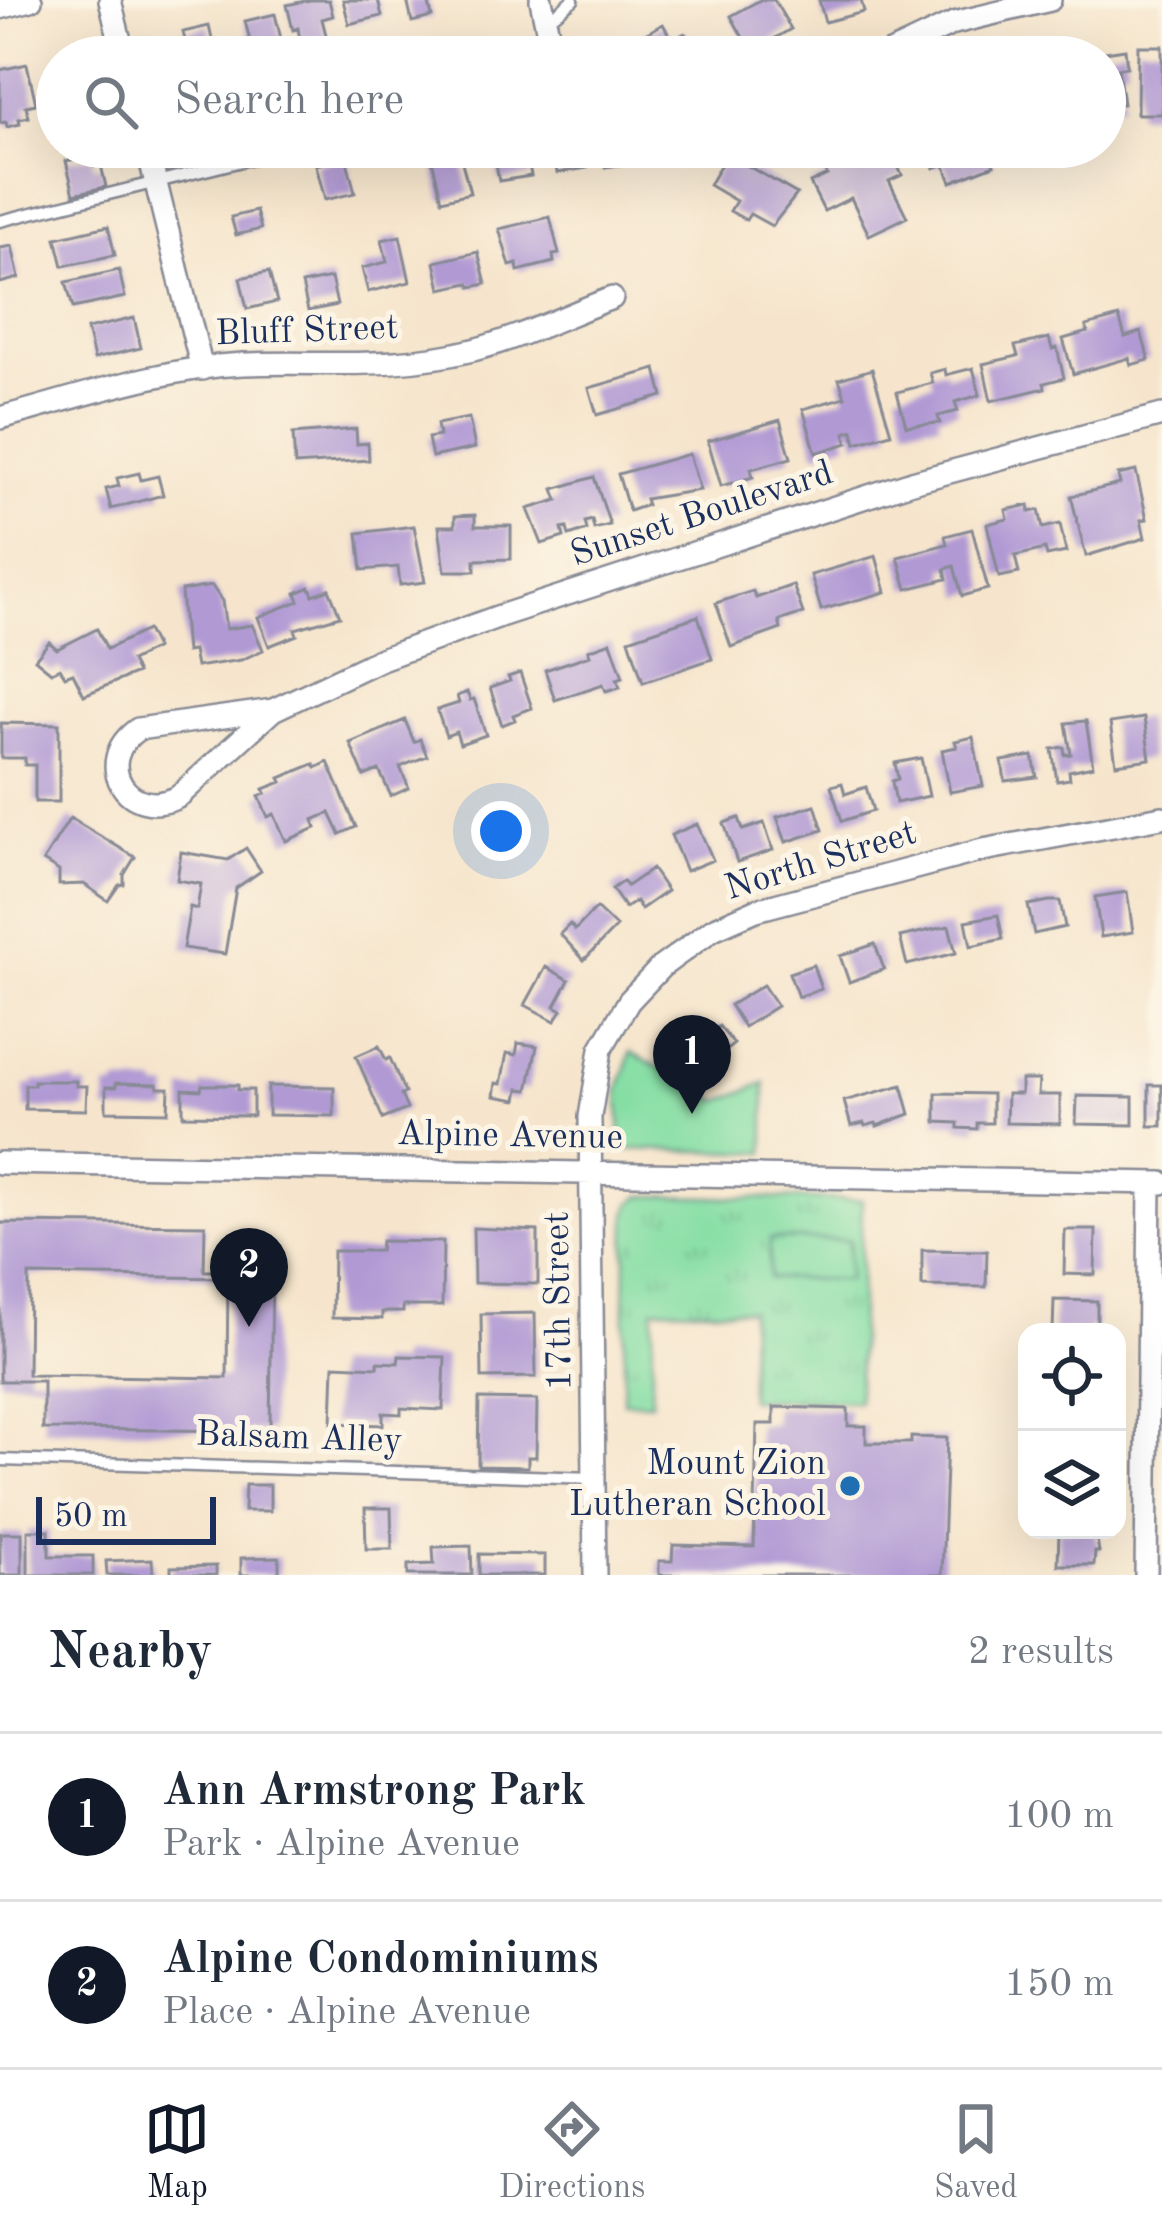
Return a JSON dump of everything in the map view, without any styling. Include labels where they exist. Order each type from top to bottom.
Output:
[{"type":"street","points":[[0,8],[32,0]]},
{"type":"street","points":[[110,0],[119,36]]},
{"type":"street","points":[[926,36],[954,23],[1050,0]]},
{"type":"street","points":[[152,168],[202,369]]},
{"type":"street","name":"Bluff Street","points":[[0,418],[202,369],[242,364],[398,364],[477,350],[612,298]]},
{"type":"street","name":"Sunset Boulevard","points":[[273,710],[178,797],[153,804],[140,801],[120,784],[116,759],[127,736],[138,730],[273,710],[381,659],[521,609],[912,482],[1162,415]]},
{"type":"street","name":"North Street","points":[[592,1171],[590,1117],[601,1049],[629,1001],[662,967],[713,929],[756,910],[982,850],[1162,817]]},
{"type":"street","name":"Alpine Avenue","points":[[0,1163],[1156,1183]]},
{"type":"street","name":"17th Street","points":[[592,1171],[595,1575]]},
{"type":"street","points":[[1146,1575],[1156,1183]]},
{"type":"lane","points":[[543,11],[573,0]]},
{"type":"lane","points":[[0,221],[215,168]]},
{"type":"lane","name":"Balsam Alley","points":[[0,1460],[596,1478]]},
{"type":"green space","points":[[631,1052],[720,1101],[765,1083],[765,1153],[627,1149],[621,1144],[619,1090]]},
{"type":"green space","points":[[642,1196],[862,1200],[858,1401],[749,1399],[750,1310],[654,1308],[651,1402],[623,1402],[627,1213]]},
{"type":"green space","points":[[770,1239],[849,1240],[848,1280],[769,1278]]},
{"type":"building","points":[[329,0],[333,16],[322,19],[326,36],[299,36],[298,28],[293,30],[287,5]]},
{"type":"building","points":[[343,0],[378,0],[382,16],[349,24]]},
{"type":"building","points":[[407,0],[428,0],[432,17],[412,22]]},
{"type":"building","points":[[760,0],[774,0],[791,29],[779,36],[742,36],[731,16]]},
{"type":"building","points":[[819,0],[861,0],[864,12],[825,22]]},
{"type":"building","points":[[275,14],[280,36],[249,36],[245,21]]},
{"type":"building","points":[[663,24],[670,36],[642,36]]},
{"type":"building","points":[[209,26],[211,36],[184,36],[183,32]]},
{"type":"building","points":[[1138,46],[1162,46],[1162,114],[1137,114]]},
{"type":"building","points":[[27,64],[36,104],[26,106],[29,117],[7,127],[6,122],[0,123],[0,70]]},
{"type":"building","points":[[68,168],[102,168],[106,187],[74,194]]},
{"type":"building","points":[[317,168],[349,168],[355,193],[325,200]]},
{"type":"building","points":[[434,168],[463,168],[470,193],[442,200]]},
{"type":"building","points":[[497,168],[530,168],[531,176],[499,181]]},
{"type":"building","points":[[719,168],[752,168],[797,194],[772,226],[750,214],[746,220],[730,211],[736,201],[709,185]]},
{"type":"building","points":[[824,168],[899,168],[902,175],[889,181],[907,217],[869,235],[851,198],[824,211],[810,183],[827,175]]},
{"type":"building","points":[[946,168],[986,168],[951,182]]},
{"type":"building","points":[[256,211],[261,229],[236,235],[231,217]]},
{"type":"building","points":[[550,217],[559,254],[553,255],[554,262],[518,271],[517,264],[510,266],[499,229]]},
{"type":"building","points":[[108,226],[115,255],[63,266],[56,238]]},
{"type":"building","points":[[400,236],[410,282],[368,292],[362,268],[387,262],[382,240]]},
{"type":"building","points":[[12,246],[19,278],[0,283],[0,248]]},
{"type":"building","points":[[478,252],[486,284],[441,289],[435,262]]},
{"type":"building","points":[[119,270],[125,297],[73,308],[66,282]]},
{"type":"building","points":[[269,272],[277,302],[247,309],[240,278]]},
{"type":"building","points":[[331,278],[337,305],[308,311],[302,284]]},
{"type":"building","points":[[1119,317],[1125,337],[1141,332],[1149,360],[1131,365],[1129,358],[1073,374],[1063,339],[1088,332],[1086,326]]},
{"type":"building","points":[[134,318],[141,348],[94,359],[87,329]]},
{"type":"building","points":[[1049,338],[1052,349],[1057,348],[1064,378],[1044,383],[1045,388],[991,401],[983,364],[1018,356],[1015,346]]},
{"type":"building","points":[[973,368],[980,395],[955,402],[958,411],[938,416],[940,423],[906,426],[897,392],[933,383],[930,373],[945,369],[946,375]]},
{"type":"building","points":[[656,369],[663,396],[597,415],[589,388]]},
{"type":"building","points":[[872,369],[891,433],[856,443],[853,430],[845,433],[848,443],[816,453],[803,409],[845,397],[839,379]]},
{"type":"building","points":[[469,418],[475,448],[432,457],[428,438],[439,436],[437,424]]},
{"type":"building","points":[[780,420],[791,458],[751,469],[753,477],[721,486],[708,441]]},
{"type":"building","points":[[356,429],[357,444],[368,443],[369,460],[295,465],[293,434]]},
{"type":"building","points":[[689,454],[700,490],[645,499],[647,505],[629,511],[618,474]]},
{"type":"building","points":[[1136,471],[1147,519],[1141,520],[1145,538],[1086,556],[1071,496],[1120,484],[1118,475]]},
{"type":"building","points":[[139,473],[141,480],[158,476],[163,495],[111,509],[106,489],[119,486],[117,478]]},
{"type":"building","points":[[594,477],[610,525],[594,529],[592,520],[585,522],[587,530],[569,536],[567,528],[562,529],[564,537],[542,544],[528,509],[558,500],[554,489]]},
{"type":"building","points":[[1029,505],[1030,512],[1039,510],[1043,528],[1060,524],[1066,552],[1047,556],[1045,549],[1015,556],[1019,573],[999,577],[987,524],[1008,519],[1006,510]]},
{"type":"building","points":[[475,515],[475,526],[511,526],[511,559],[475,560],[475,571],[445,571],[439,526],[455,526],[455,516]]},
{"type":"building","points":[[414,526],[425,582],[400,585],[398,567],[362,570],[358,533]]},
{"type":"building","points":[[972,529],[988,589],[962,596],[954,566],[945,569],[947,579],[907,589],[898,557],[947,544],[945,536]]},
{"type":"building","points":[[876,556],[886,592],[821,610],[811,575]]},
{"type":"building","points":[[793,585],[803,613],[779,621],[781,629],[731,647],[716,603],[753,591],[756,598]]},
{"type":"building","points":[[212,586],[222,601],[226,629],[252,625],[263,650],[241,660],[196,667],[193,651],[186,652],[181,591]]},
{"type":"building","points":[[310,587],[313,595],[329,589],[340,616],[295,629],[297,635],[269,646],[258,617],[299,601],[296,593]]},
{"type":"building","points":[[698,616],[712,659],[643,682],[629,639]]},
{"type":"building","points":[[97,629],[107,649],[147,630],[156,648],[131,661],[137,673],[84,695],[73,673],[65,676],[60,668],[51,672],[35,659],[49,642],[57,649]]},
{"type":"building","points":[[611,642],[623,677],[617,679],[620,687],[606,691],[603,684],[555,700],[545,670],[590,655],[588,650]]},
{"type":"building","points":[[520,673],[532,708],[502,725],[490,688]]},
{"type":"building","points":[[467,692],[486,735],[460,744],[456,732],[446,736],[437,710],[459,703],[457,696]]},
{"type":"building","points":[[1144,718],[1150,759],[1116,764],[1110,723]]},
{"type":"building","points":[[405,720],[414,742],[420,739],[427,756],[400,767],[409,788],[391,796],[379,770],[364,776],[350,743]]},
{"type":"building","points":[[1086,721],[1093,766],[1069,771],[1070,779],[1057,781],[1052,749],[1064,747],[1065,755],[1071,754],[1066,723]]},
{"type":"building","points":[[1,723],[59,724],[59,802],[35,802],[35,765],[25,765],[25,758],[1,758]]},
{"type":"building","points":[[973,737],[983,786],[950,792],[942,750]]},
{"type":"building","points":[[1033,756],[1037,777],[1005,781],[1002,761]]},
{"type":"building","points":[[921,758],[929,796],[896,803],[895,763]]},
{"type":"building","points":[[328,762],[356,827],[340,834],[330,813],[313,820],[316,828],[286,841],[274,814],[268,817],[259,796],[282,782],[280,778]]},
{"type":"building","points":[[842,783],[845,794],[866,787],[873,811],[842,821],[831,786]]},
{"type":"building","points":[[815,805],[823,830],[786,842],[777,817]]},
{"type":"building","points":[[70,818],[135,857],[124,884],[108,901],[84,884],[59,885],[59,871],[43,861]]},
{"type":"building","points":[[739,818],[743,830],[764,823],[773,850],[737,862],[724,823]]},
{"type":"building","points":[[697,824],[713,860],[686,871],[671,835]]},
{"type":"building","points":[[246,848],[261,871],[236,888],[225,954],[183,948],[190,907],[197,909],[201,884],[177,880],[181,852],[228,860]]},
{"type":"building","points":[[652,869],[667,891],[641,909],[636,901],[625,908],[612,889],[623,881],[627,886]]},
{"type":"building","points":[[1127,892],[1133,932],[1101,937],[1095,897]]},
{"type":"building","points":[[1060,901],[1065,927],[1034,934],[1028,905]]},
{"type":"building","points":[[596,908],[616,927],[584,960],[560,934],[570,924],[575,930]]},
{"type":"building","points":[[998,915],[1003,939],[971,946],[966,921]]},
{"type":"building","points":[[949,926],[956,953],[907,965],[900,937]]},
{"type":"building","points":[[875,944],[884,969],[849,982],[840,956]]},
{"type":"building","points":[[813,965],[821,989],[798,997],[789,973]]},
{"type":"building","points":[[546,967],[569,980],[555,1006],[562,1010],[555,1021],[525,1005]]},
{"type":"building","points":[[763,985],[777,1006],[744,1027],[730,1005]]},
{"type":"building","points":[[696,1021],[708,1035],[719,1026],[734,1044],[723,1053],[719,1048],[695,1068],[673,1041]]},
{"type":"building","points":[[518,1043],[537,1046],[528,1090],[519,1089],[517,1100],[494,1096],[507,1053],[516,1055]]},
{"type":"building","points":[[379,1046],[386,1060],[390,1058],[407,1109],[383,1119],[356,1056]]},
{"type":"building","points":[[1021,1080],[1039,1080],[1038,1095],[1060,1095],[1060,1124],[1006,1123],[1007,1094],[1021,1094]]},
{"type":"building","points":[[34,1081],[76,1081],[76,1086],[87,1086],[86,1110],[25,1109],[25,1085],[34,1085]]},
{"type":"building","points":[[116,1083],[169,1088],[168,1112],[106,1111],[106,1087],[116,1087]]},
{"type":"building","points":[[202,1085],[253,1090],[253,1116],[183,1115],[183,1089],[201,1090]]},
{"type":"building","points":[[902,1085],[910,1114],[877,1126],[851,1126],[844,1101]]},
{"type":"building","points":[[1149,1085],[1162,1085],[1162,1126],[1149,1126]]},
{"type":"building","points":[[268,1086],[334,1087],[334,1116],[268,1115]]},
{"type":"building","points":[[936,1093],[992,1094],[992,1123],[977,1123],[977,1129],[936,1122]]},
{"type":"building","points":[[1077,1096],[1133,1097],[1133,1125],[1076,1124]]},
{"type":"building","points":[[0,1223],[205,1225],[204,1271],[272,1271],[270,1431],[43,1429],[43,1381],[0,1381]],"holes":[[[29,1275],[228,1278],[227,1378],[28,1375]]]},
{"type":"building","points":[[473,1228],[538,1231],[538,1284],[474,1283]]},
{"type":"building","points":[[1065,1230],[1096,1230],[1095,1275],[1064,1274]]},
{"type":"building","points":[[381,1241],[443,1242],[442,1306],[403,1306],[403,1312],[382,1312],[382,1319],[332,1318],[333,1251],[380,1251]]},
{"type":"building","points":[[922,1250],[987,1251],[986,1287],[922,1286]]},
{"type":"building","points":[[1054,1300],[1097,1301],[1097,1323],[1053,1323]]},
{"type":"building","points":[[535,1313],[536,1377],[482,1378],[481,1314]]},
{"type":"building","points":[[399,1356],[445,1357],[443,1410],[401,1408],[401,1414],[383,1413],[383,1425],[332,1423],[334,1365],[378,1367],[378,1362],[398,1363]]},
{"type":"building","points":[[479,1399],[537,1400],[536,1457],[528,1457],[528,1467],[478,1466]]},
{"type":"building","name":"Mount Zion Lutheran School","points":[[774,1407],[848,1409],[848,1426],[866,1426],[866,1443],[947,1438],[942,1575],[659,1575],[659,1561],[672,1561],[673,1545],[754,1547],[757,1424],[774,1424]]},
{"type":"building","points":[[245,1485],[270,1485],[270,1511],[244,1511]]},
{"type":"building","points":[[365,1508],[391,1508],[392,1549],[366,1549]]},
{"type":"building","points":[[28,1530],[49,1530],[49,1556],[93,1556],[93,1575],[28,1575]]},
{"type":"building","points":[[0,1533],[22,1533],[22,1575],[0,1575]]},
{"type":"building","points":[[1059,1539],[1097,1539],[1099,1552],[1095,1552],[1094,1565],[1058,1565]]},
{"type":"building","points":[[471,1546],[472,1575],[408,1575],[408,1565],[434,1564],[433,1547]]},
{"type":"building","points":[[479,1554],[545,1555],[545,1575],[479,1575]]},
{"type":"building","points":[[279,1557],[279,1575],[241,1575],[241,1558]]},
{"type":"building","points":[[152,1559],[153,1575],[107,1575],[106,1561]]},
{"type":"building","points":[[216,1566],[216,1575],[171,1575],[171,1567]]},
{"type":"place","name":"Ann Armstrong Park","points":[[692,1114]]},
{"type":"place","name":"Alpine Condominiums","points":[[249,1327]]},
{"type":"place","name":"Mount Zion Lutheran School","points":[[850,1486]]}]
